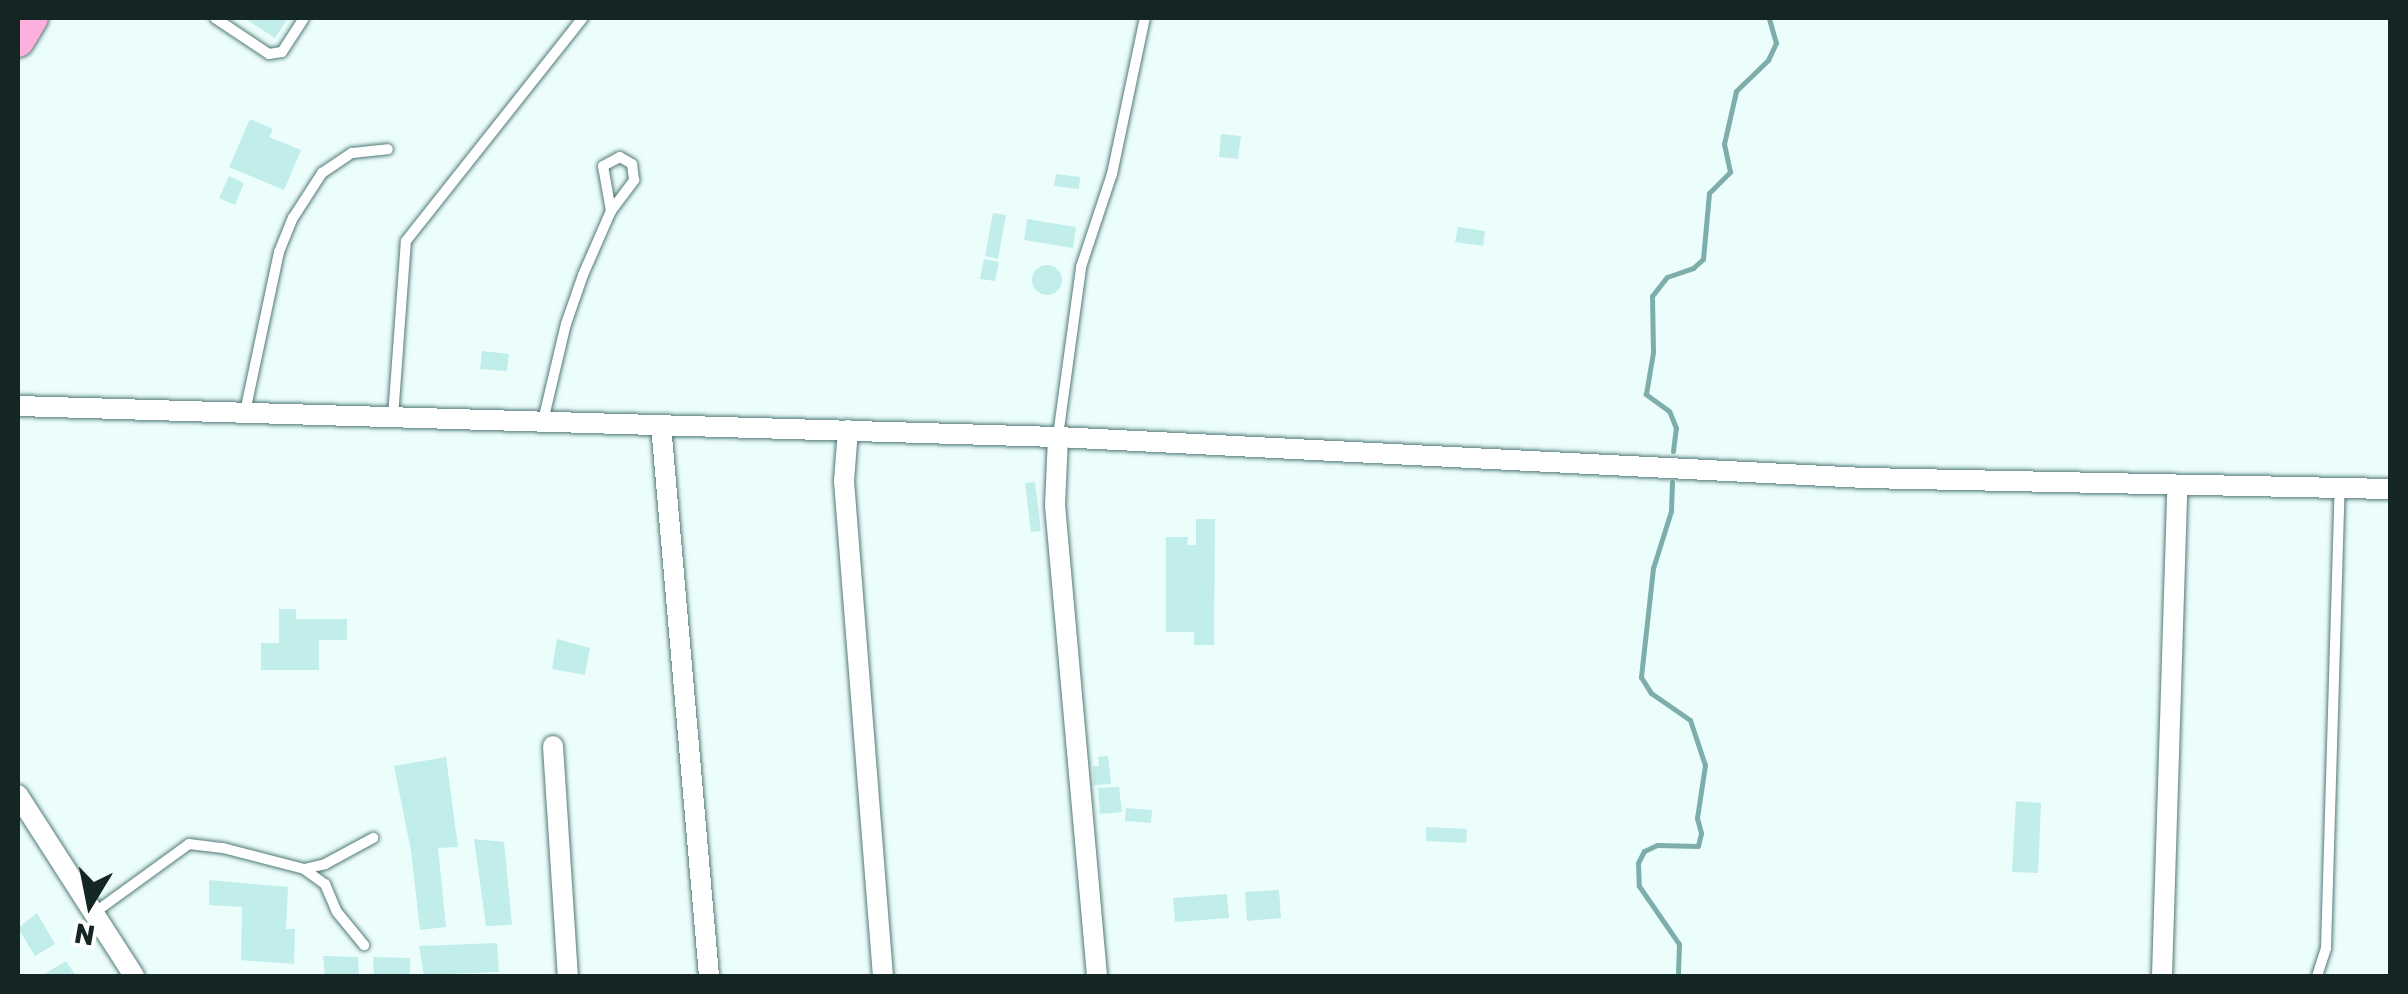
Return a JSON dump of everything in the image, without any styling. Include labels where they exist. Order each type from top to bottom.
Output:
[{"type":"main road","points":[[18,41],[32,18]]},
{"type":"street","points":[[18,406],[1058,437],[1865,478],[2177,488],[2390,489]]},
{"type":"street","points":[[662,425],[709,976]]},
{"type":"street","points":[[848,430],[844,481],[883,976]]},
{"type":"street","points":[[1058,437],[1055,504],[1097,976]]},
{"type":"street","points":[[2162,976],[2177,488]]},
{"type":"street","points":[[554,746],[568,976]]},
{"type":"street","points":[[18,796],[134,976]]},
{"type":"lane","points":[[215,18],[269,54],[282,52],[304,18]]},
{"type":"lane","points":[[393,417],[406,241],[583,18]]},
{"type":"lane","points":[[1058,437],[1081,268],[1112,174],[1145,18]]},
{"type":"lane","points":[[245,412],[279,252],[293,218],[322,174],[352,153],[388,149]]},
{"type":"lane","points":[[542,421],[566,324],[611,211],[634,180],[632,164],[620,157],[610,158],[604,166],[611,211]]},
{"type":"lane","points":[[2317,976],[2326,948],[2340,488]]},
{"type":"lane","points":[[304,868],[324,864],[373,838]]},
{"type":"lane","points":[[94,912],[189,844],[223,848],[304,868],[325,884],[337,912],[364,945]]},
{"type":"building","points":[[244,18],[288,18],[275,38]]},
{"type":"building","points":[[250,119],[273,129],[269,137],[301,150],[284,190],[229,167]]},
{"type":"building","points":[[1221,134],[1241,136],[1238,159],[1219,157]]},
{"type":"building","points":[[1056,174],[1080,177],[1079,189],[1054,186]]},
{"type":"building","points":[[229,176],[244,183],[235,205],[219,198]]},
{"type":"building","points":[[993,213],[1006,215],[998,259],[985,256]]},
{"type":"building","points":[[1027,219],[1076,227],[1073,248],[1024,240]]},
{"type":"building","points":[[1458,227],[1485,231],[1483,246],[1455,242]]},
{"type":"building","points":[[984,259],[999,262],[995,281],[980,279]]},
{"type":"building","points":[[1047,265],[1058,269],[1062,280],[1058,291],[1047,295],[1036,291],[1032,280],[1036,269]]},
{"type":"building","points":[[482,351],[509,354],[507,371],[480,369]]},
{"type":"building","points":[[1035,482],[1041,531],[1031,532],[1025,483]]},
{"type":"building","points":[[1196,519],[1215,519],[1214,645],[1194,645],[1194,632],[1166,632],[1166,537],[1188,537],[1187,545],[1196,545]]},
{"type":"building","points":[[279,609],[296,609],[296,619],[347,619],[347,640],[319,640],[319,670],[261,670],[261,643],[279,643]]},
{"type":"building","points":[[557,639],[590,648],[585,675],[552,669]]},
{"type":"building","points":[[1108,756],[1111,784],[1094,785],[1093,766],[1099,766],[1098,757]]},
{"type":"building","points":[[446,757],[458,847],[438,848],[446,927],[420,930],[411,851],[394,766]]},
{"type":"building","points":[[1119,787],[1122,812],[1100,814],[1098,788]]},
{"type":"building","points":[[2016,801],[2041,803],[2038,873],[2012,872]]},
{"type":"building","points":[[1126,808],[1152,810],[1151,823],[1125,821]]},
{"type":"building","points":[[1426,827],[1467,829],[1466,843],[1426,841]]},
{"type":"building","points":[[474,839],[504,842],[512,925],[486,926]]},
{"type":"building","points":[[209,880],[288,887],[286,929],[295,929],[294,964],[241,960],[242,907],[209,905]]},
{"type":"building","points":[[1279,890],[1281,918],[1247,921],[1245,892]]},
{"type":"building","points":[[1227,894],[1229,918],[1175,922],[1173,898]]},
{"type":"building","points":[[37,913],[55,944],[35,956],[18,928]]},
{"type":"building","points":[[497,943],[499,972],[424,975],[419,946]]},
{"type":"building","points":[[323,956],[358,957],[359,976],[325,976]]},
{"type":"building","points":[[373,957],[410,958],[410,976],[374,976]]},
{"type":"building","points":[[66,961],[76,976],[48,976],[46,973]]},
{"type":"waterway","points":[[1673,451],[1676,428],[1669,411],[1646,394],[1653,352],[1652,296],[1667,277],[1693,268],[1703,259],[1709,193],[1730,172],[1724,144],[1736,91],[1768,60],[1776,43],[1769,18]]},
{"type":"waterway","points":[[1672,482],[1671,511],[1653,568],[1641,677],[1651,693],[1690,720],[1705,765],[1697,818],[1701,833],[1698,846],[1657,845],[1644,851],[1638,863],[1639,886],[1679,944],[1678,976]]}]
